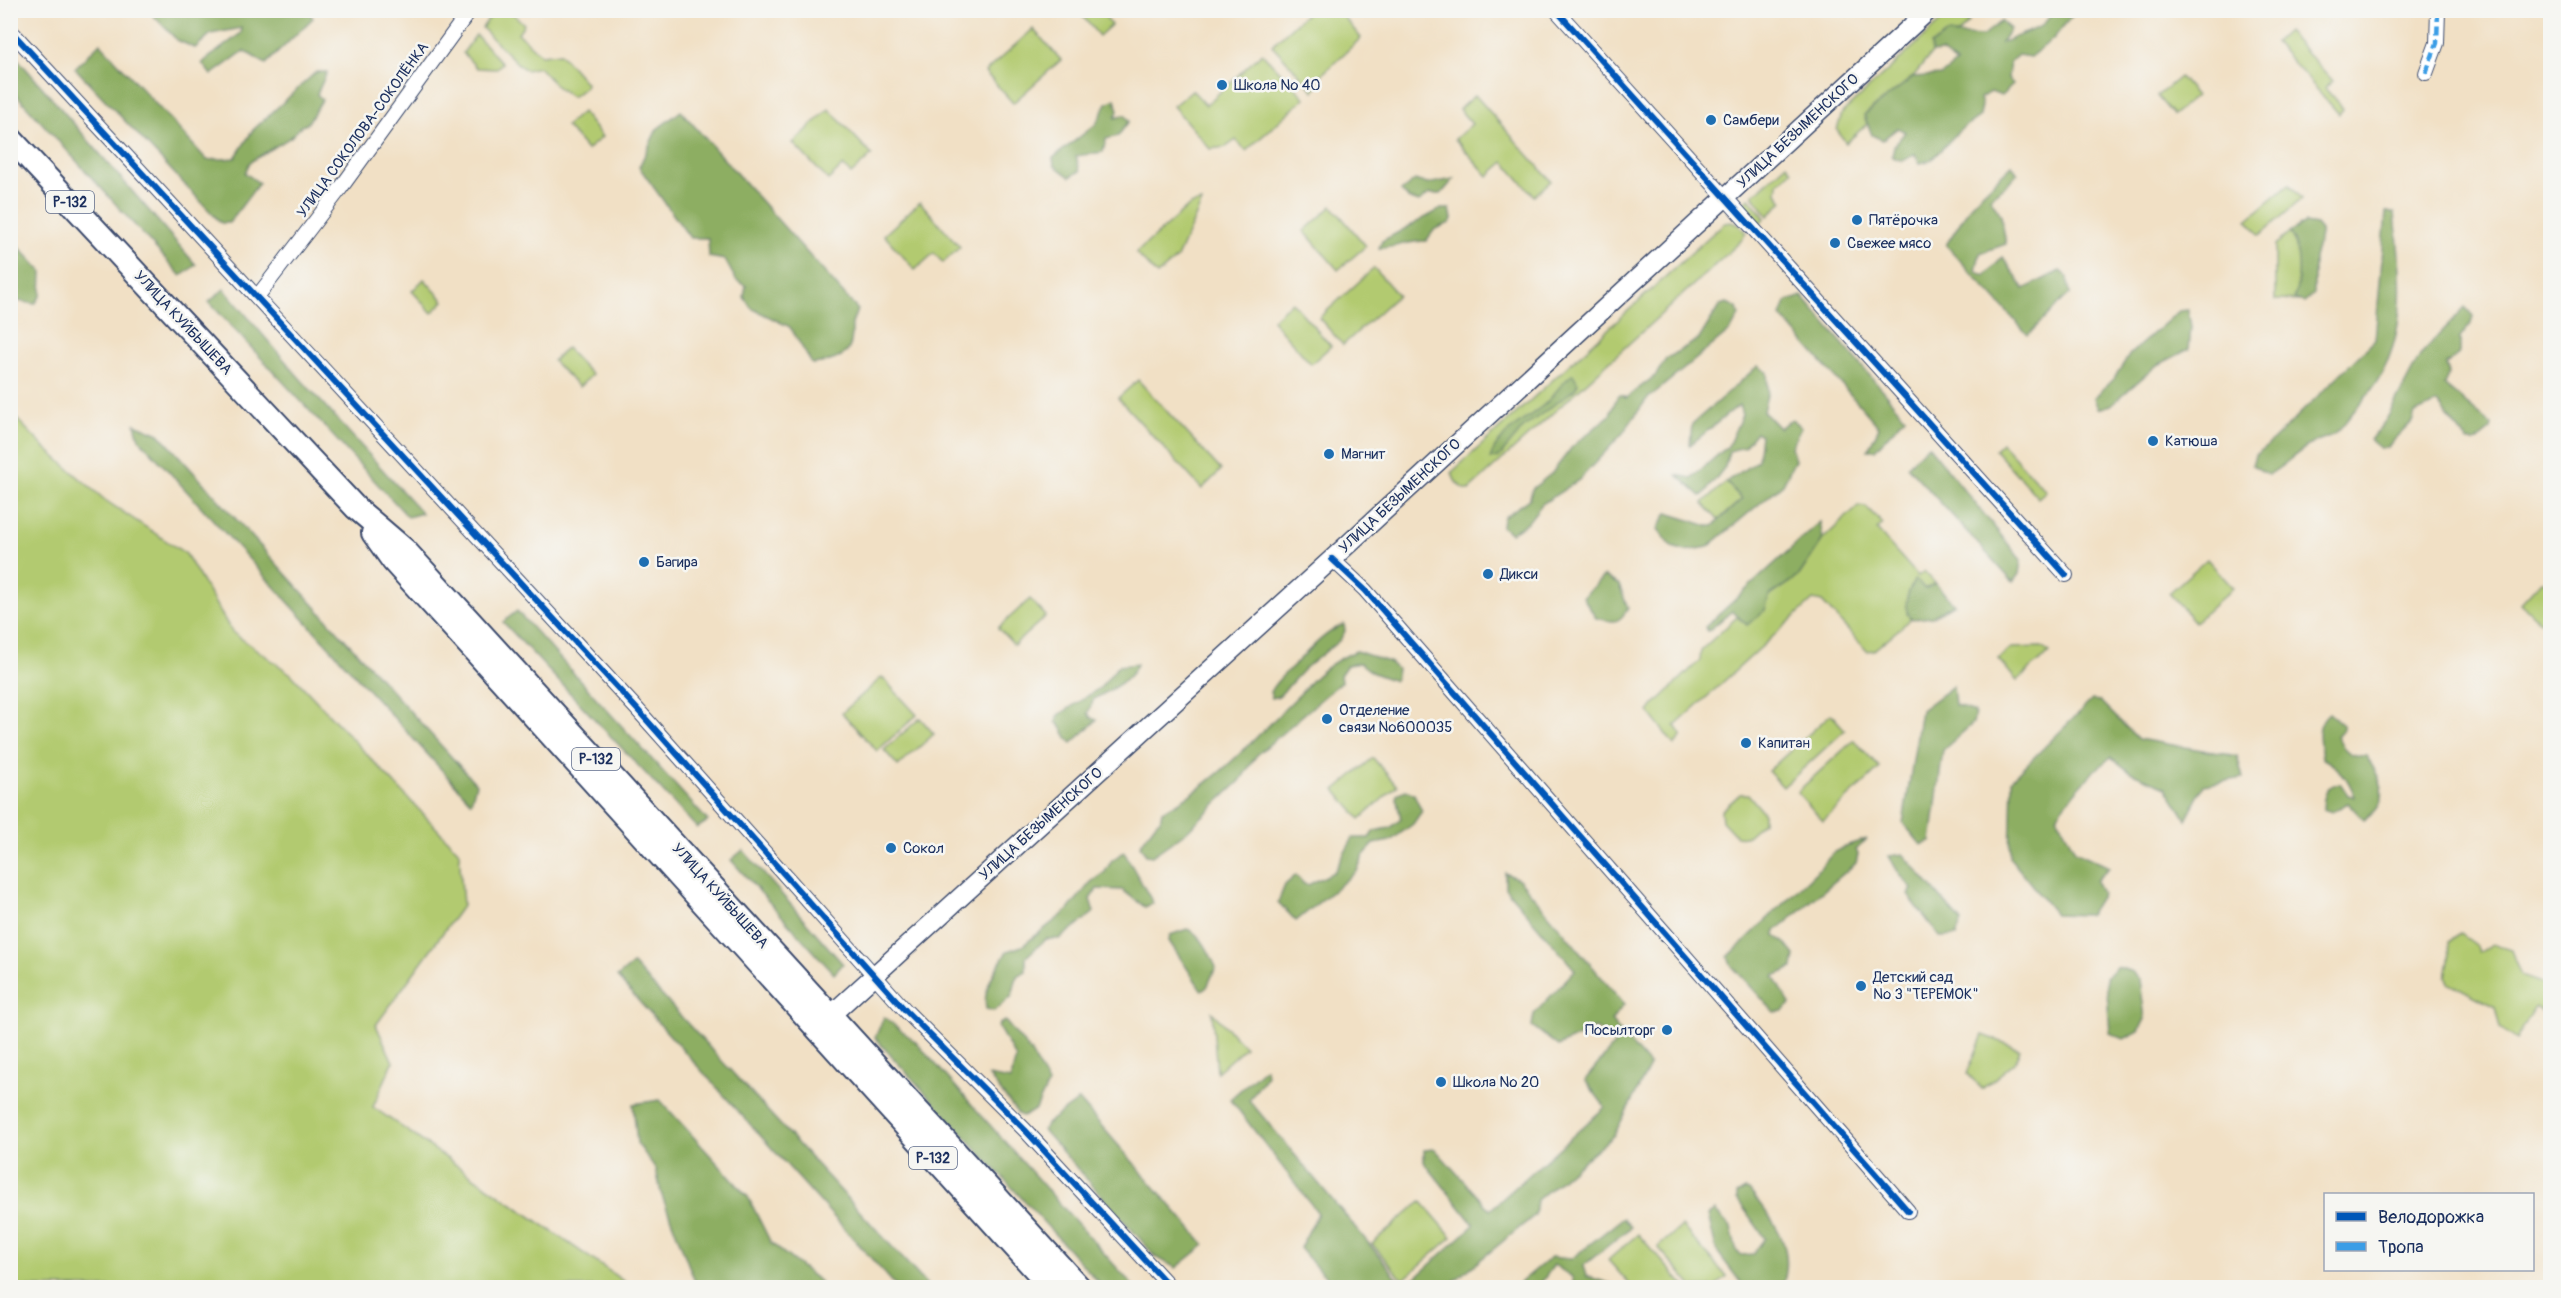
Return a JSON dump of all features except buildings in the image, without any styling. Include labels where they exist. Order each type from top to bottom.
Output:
[{"type":"highway","name":"УЛИЦА КУЙБЫШЕВА","points":[[10,138],[356,508],[393,561],[823,1022],[1080,1287]]},
{"type":"highway","name":"УЛИЦА КУЙБЫШЕВА","points":[[823,1022],[1052,1287]]},
{"type":"main road","name":"УЛИЦА БЕЗЫМЕНСКОГО","points":[[823,1022],[1725,200],[1929,10]]},
{"type":"street","name":"УЛИЦА СОКОЛОВА-СОКОЛЁНКА","points":[[257,297],[471,10]]},
{"type":"street","points":[[1556,10],[1725,200],[1936,429],[2066,575]]},
{"type":"street","points":[[2426,73],[2437,43],[2438,10]]},
{"type":"street","points":[[10,30],[705,784],[906,1011],[1025,1130],[1171,1287]]},
{"type":"street","points":[[1332,559],[1365,590],[1908,1211]]},
{"type":"green space","points":[[149,11],[308,11],[313,18],[266,64],[244,51],[211,75],[202,63],[241,33],[242,28],[211,34],[195,48],[177,40]]},
{"type":"green space","points":[[494,11],[510,11],[524,24],[518,33],[541,55],[560,53],[586,83],[585,87],[572,97],[558,88],[539,67],[526,70],[520,66],[482,28]]},
{"type":"green space","points":[[1078,11],[1102,11],[1111,25],[1099,36]]},
{"type":"green space","points":[[1309,11],[1339,11],[1361,38],[1316,80],[1317,86],[1314,91],[1272,45]]},
{"type":"green space","points":[[1952,11],[1970,11],[1967,17],[1969,22],[1958,34],[1946,34],[1931,45],[1932,53],[1913,77],[1864,115],[1867,124],[1846,143],[1837,130],[1842,113]]},
{"type":"green space","points":[[2054,11],[2076,11],[2053,39],[2030,57],[2018,55],[2010,62],[2008,78],[2013,85],[2001,96],[1991,92],[1980,98],[1982,105],[1980,116],[1959,131],[1931,160],[1920,163],[1915,154],[1903,161],[1892,157],[1894,146],[1905,132],[1898,128],[1882,140],[1872,135],[1864,115],[1913,77],[1941,75],[1956,63],[1942,52],[1932,53],[1931,45],[1946,34],[1983,36],[2001,21],[2010,29],[2001,43],[2042,26]]},
{"type":"green space","points":[[1033,29],[1061,60],[1013,103],[985,72]]},
{"type":"green space","points":[[2287,31],[2333,81],[2325,88],[2343,109],[2339,114],[2275,42]]},
{"type":"green space","points":[[476,35],[502,63],[496,69],[477,68],[463,53]]},
{"type":"green space","points":[[100,43],[207,160],[235,158],[253,130],[316,72],[327,72],[317,94],[322,100],[307,124],[301,126],[291,137],[250,162],[245,173],[259,183],[229,223],[221,223],[75,68]]},
{"type":"green space","points":[[11,51],[196,265],[181,276],[11,89]]},
{"type":"green space","points":[[1262,53],[1305,98],[1246,151],[1236,140],[1226,147],[1210,149],[1173,106],[1192,90],[1206,105]]},
{"type":"green space","points":[[2180,77],[2196,96],[2173,115],[2157,96]]},
{"type":"green space","points":[[1475,95],[1551,181],[1534,196],[1504,162],[1488,176],[1455,139],[1472,124],[1459,109]]},
{"type":"green space","points":[[1115,99],[1118,111],[1115,118],[1125,115],[1129,121],[1118,136],[1106,139],[1103,152],[1076,156],[1080,171],[1070,177],[1054,165],[1053,158],[1096,124],[1107,103]]},
{"type":"green space","points":[[829,109],[872,155],[851,174],[843,166],[828,180],[793,143]]},
{"type":"green space","points":[[681,111],[858,310],[852,323],[849,348],[841,356],[830,361],[812,364],[790,327],[751,308],[744,297],[746,286],[736,280],[725,260],[709,257],[708,238],[690,238],[639,167],[657,129]]},
{"type":"green space","points":[[582,112],[602,137],[587,150],[566,126]]},
{"type":"green space","points":[[1787,164],[1792,171],[1778,183],[1777,193],[1783,201],[1768,216],[1753,195]]},
{"type":"green space","points":[[2012,165],[2018,174],[1990,198],[2001,215],[2006,244],[1980,253],[1976,271],[1985,276],[2003,257],[2024,289],[2060,271],[2067,277],[2070,293],[2028,335],[1946,245],[1973,202]]},
{"type":"green space","points":[[1454,179],[1441,194],[1429,194],[1419,202],[1409,199],[1401,191],[1415,180],[1427,184]]},
{"type":"green space","points":[[2289,184],[2302,199],[2260,235],[2247,220]]},
{"type":"green space","points":[[1749,198],[1765,218],[1761,223],[1745,210],[1743,203]]},
{"type":"green space","points":[[920,202],[960,247],[943,263],[934,253],[915,270],[884,235]]},
{"type":"green space","points":[[1202,202],[1177,258],[1157,275],[1136,253],[1190,205]]},
{"type":"green space","points":[[1332,206],[1366,246],[1338,270],[1304,231]]},
{"type":"green space","points":[[1441,209],[1450,209],[1452,219],[1450,223],[1435,229],[1426,241],[1379,248],[1382,241]]},
{"type":"green space","points":[[2386,212],[2395,212],[2400,292],[2395,341],[2386,364],[2373,387],[2337,432],[2315,442],[2268,475],[2252,465],[2255,455],[2267,446],[2375,340]]},
{"type":"green space","points":[[1731,222],[1739,225],[1746,233],[1740,242],[1469,490],[1458,484],[1452,472],[1724,223]]},
{"type":"green space","points":[[2305,223],[2316,225],[2321,231],[2314,259],[2314,294],[2304,302],[2294,299],[2298,264],[2296,246],[2289,232]]},
{"type":"green space","points":[[2299,225],[2307,234],[2302,301],[2275,300],[2275,245]]},
{"type":"green space","points":[[10,237],[42,272],[41,295],[35,304],[18,301],[11,292]]},
{"type":"green space","points":[[1374,268],[1398,295],[1343,345],[1319,318]]},
{"type":"green space","points":[[424,279],[444,301],[432,313],[412,291]]},
{"type":"green space","points":[[224,289],[298,376],[422,513],[408,517],[209,302]]},
{"type":"green space","points":[[1802,296],[1905,417],[1875,450],[1868,450],[1879,427],[1781,316],[1786,302]]},
{"type":"green space","points":[[1292,302],[1331,346],[1311,364],[1272,320]]},
{"type":"green space","points":[[1727,303],[1737,308],[1739,315],[1731,330],[1646,400],[1623,433],[1579,480],[1542,504],[1527,523],[1511,533],[1502,527],[1503,518],[1530,498],[1532,489],[1552,473],[1572,447],[1610,415],[1617,397],[1620,395],[1626,398],[1656,375],[1666,359],[1699,339],[1720,305]]},
{"type":"green space","points":[[2465,307],[2473,316],[2471,324],[2460,338],[2460,353],[2446,364],[2449,374],[2444,385],[2492,425],[2491,429],[2475,442],[2468,442],[2437,403],[2415,413],[2412,422],[2387,447],[2381,449],[2370,440],[2386,420],[2421,354]]},
{"type":"green space","points":[[2188,310],[2191,327],[2189,349],[2156,366],[2111,405],[2098,409],[2094,398],[2114,378],[2130,354],[2179,311]]},
{"type":"green space","points":[[566,348],[592,375],[579,387],[553,361]]},
{"type":"green space","points":[[1758,366],[1767,372],[1768,391],[1763,411],[1779,428],[1792,419],[1801,428],[1791,447],[1795,460],[1783,484],[1708,547],[1686,551],[1672,547],[1658,529],[1667,513],[1713,526],[1742,499],[1726,482],[1758,460],[1761,435],[1756,432],[1744,447],[1729,451],[1725,467],[1703,495],[1701,496],[1677,475],[1691,478],[1728,446],[1742,415],[1739,405],[1690,445],[1692,424]]},
{"type":"green space","points":[[1573,374],[1578,383],[1575,389],[1524,427],[1499,457],[1490,459],[1500,441],[1547,402]]},
{"type":"green space","points":[[1138,380],[1221,470],[1202,489],[1118,398]]},
{"type":"green space","points":[[10,412],[44,447],[105,500],[186,554],[232,632],[291,674],[459,852],[463,905],[376,1025],[393,1062],[373,1107],[632,1287],[11,1287]]},
{"type":"green space","points":[[135,424],[159,434],[476,784],[471,802],[139,439]]},
{"type":"green space","points":[[2002,443],[2046,491],[2038,498],[1995,450]]},
{"type":"green space","points":[[1928,445],[2021,560],[2019,574],[2013,582],[1907,466]]},
{"type":"green space","points":[[1726,482],[1742,499],[1718,520],[1703,503]]},
{"type":"green space","points":[[1858,506],[1866,507],[1883,524],[1877,530],[1918,576],[1924,571],[1935,583],[1925,589],[1915,579],[1907,614],[1911,619],[1874,650],[1867,651],[1822,602],[1813,600],[1675,726],[1682,736],[1674,745],[1649,712],[1654,705],[1700,660],[1701,650],[1737,617],[1747,625],[1769,597],[1798,577],[1823,539]]},
{"type":"green space","points":[[1820,522],[1823,539],[1798,577],[1769,596],[1765,610],[1747,625],[1732,611],[1708,631],[1705,627]]},
{"type":"green space","points":[[2207,559],[2233,588],[2195,622],[2169,593]]},
{"type":"green space","points":[[1604,576],[1619,585],[1628,608],[1622,617],[1615,621],[1596,618],[1583,597]]},
{"type":"green space","points":[[1915,579],[1925,589],[1935,583],[1954,604],[1932,617],[1911,619],[1906,604]]},
{"type":"green space","points":[[2541,581],[2550,582],[2550,617],[2539,621],[2521,603]]},
{"type":"green space","points":[[1030,599],[1046,616],[1014,645],[998,628]]},
{"type":"green space","points":[[517,611],[708,821],[697,828],[503,622]]},
{"type":"green space","points":[[1344,624],[1345,631],[1340,640],[1304,669],[1279,696],[1272,698],[1270,692],[1279,679],[1320,640]]},
{"type":"green space","points":[[2042,647],[2049,653],[2017,681],[1998,659],[2011,648]]},
{"type":"green space","points":[[1356,651],[1389,662],[1397,669],[1395,681],[1373,673],[1360,663],[1347,665],[1340,675],[1341,682],[1256,756],[1240,781],[1186,832],[1152,856],[1146,855],[1140,845],[1160,821],[1162,811],[1200,788],[1218,773],[1252,742],[1318,674]]},
{"type":"green space","points":[[1137,664],[1125,680],[1094,699],[1088,713],[1091,718],[1097,720],[1072,743],[1056,722],[1059,715],[1101,687],[1118,666]]},
{"type":"green space","points":[[882,677],[917,715],[877,751],[842,713]]},
{"type":"green space","points":[[1953,686],[1955,705],[1975,712],[1973,723],[1943,750],[1931,842],[1921,845],[1903,823],[1921,710]]},
{"type":"green space","points":[[2092,700],[2100,701],[2138,739],[2237,756],[2243,778],[2204,785],[2186,819],[2166,787],[2130,772],[2111,757],[2082,784],[2057,816],[2075,851],[2109,867],[2096,881],[2102,894],[2089,915],[2055,914],[2010,858],[2012,779]]},
{"type":"green space","points":[[2329,713],[2343,725],[2343,730],[2337,737],[2343,746],[2352,754],[2366,756],[2380,782],[2382,798],[2373,813],[2364,820],[2348,803],[2332,812],[2323,809],[2326,792],[2335,784],[2340,783],[2348,795],[2355,797],[2343,774],[2322,758],[2320,728]]},
{"type":"green space","points":[[1831,714],[1845,730],[1783,787],[1768,771]]},
{"type":"green space","points":[[920,718],[934,734],[898,766],[884,750]]},
{"type":"green space","points":[[1854,740],[1880,768],[1823,821],[1797,792]]},
{"type":"green space","points":[[1373,758],[1397,786],[1360,819],[1335,790]]},
{"type":"green space","points":[[1406,790],[1414,794],[1422,811],[1413,824],[1390,841],[1374,844],[1363,856],[1357,871],[1296,921],[1278,902],[1285,885],[1296,875],[1308,885],[1334,872],[1353,838],[1369,838],[1374,831],[1390,828],[1401,819],[1396,797],[1398,793]]},
{"type":"green space","points":[[1740,794],[1748,794],[1763,812],[1763,822],[1746,837],[1736,836],[1722,821],[1721,811]]},
{"type":"green space","points":[[1867,839],[1856,850],[1858,854],[1856,863],[1776,931],[1775,936],[1795,955],[1793,968],[1774,976],[1790,1004],[1783,1011],[1774,1012],[1732,966],[1728,957],[1834,852]]},
{"type":"green space","points":[[743,850],[843,964],[834,974],[731,860]]},
{"type":"green space","points":[[1124,852],[1153,903],[1145,907],[1122,890],[1097,889],[1090,899],[1094,912],[1059,939],[1046,939],[1026,957],[1026,971],[1017,976],[1012,996],[994,1011],[986,1009],[988,986],[1007,951],[1022,946],[1067,911],[1091,882],[1105,872],[1112,860]]},
{"type":"green space","points":[[1903,854],[1962,922],[1956,936],[1940,937],[1908,895],[1912,889],[1889,856]]},
{"type":"green space","points":[[1505,873],[1519,879],[1624,1004],[1611,1021],[1650,1066],[1614,1135],[1537,1200],[1535,1215],[1447,1287],[1405,1287],[1474,1225],[1424,1162],[1424,1150],[1435,1149],[1490,1210],[1605,1107],[1585,1080],[1617,1041],[1595,1028],[1558,1046],[1532,1026],[1534,1014],[1575,970],[1505,888]]},
{"type":"green space","points":[[1187,929],[1201,940],[1216,967],[1207,987],[1202,991],[1169,941],[1170,935]]},
{"type":"green space","points":[[2461,934],[2476,945],[2479,953],[2492,944],[2511,950],[2521,976],[2550,986],[2550,1015],[2535,1007],[2516,1040],[2500,1028],[2495,1007],[2450,983],[2446,976],[2449,961],[2448,942]]},
{"type":"green space","points":[[633,964],[929,1287],[897,1287],[617,977]]},
{"type":"green space","points":[[2117,967],[2133,972],[2140,979],[2145,1019],[2139,1031],[2124,1039],[2110,1033],[2106,978]]},
{"type":"green space","points":[[1212,1012],[1245,1047],[1217,1072]]},
{"type":"green space","points":[[884,1017],[916,1042],[1134,1287],[1103,1287],[875,1038]]},
{"type":"green space","points":[[1005,1021],[1030,1051],[1048,1084],[1036,1109],[1023,1117],[1018,1114],[989,1076],[1010,1080],[1016,1058],[998,1027]]},
{"type":"green space","points":[[1983,1035],[2020,1049],[2015,1062],[1982,1089],[1967,1073]]},
{"type":"green space","points":[[1265,1068],[1267,1075],[1249,1100],[1405,1287],[1385,1287],[1376,1281],[1362,1286],[1341,1285],[1324,1275],[1300,1248],[1318,1213],[1230,1099]]},
{"type":"green space","points":[[660,1100],[748,1197],[771,1243],[819,1281],[822,1287],[697,1287],[661,1193],[656,1169],[637,1143],[633,1104]]},
{"type":"green space","points":[[1079,1100],[1205,1245],[1176,1268],[1156,1257],[1043,1130],[1046,1124]]},
{"type":"green space","points":[[1745,1189],[1749,1190],[1758,1201],[1780,1235],[1787,1259],[1782,1287],[1744,1287],[1716,1250],[1708,1215],[1715,1211],[1731,1228],[1737,1252],[1742,1255],[1753,1254],[1765,1238],[1737,1199],[1737,1194]]},
{"type":"green space","points":[[1421,1201],[1452,1237],[1403,1280],[1372,1244]]},
{"type":"green space","points":[[1623,1218],[1631,1227],[1583,1266],[1586,1276],[1614,1287],[1574,1287],[1572,1277],[1554,1265],[1538,1287],[1515,1287],[1551,1257],[1571,1259]]},
{"type":"green space","points":[[1682,1226],[1727,1277],[1715,1287],[1693,1287],[1658,1247]]},
{"type":"green space","points":[[1638,1234],[1685,1287],[1632,1287],[1608,1260]]},
{"type":"marked path","points":[[2426,73],[2437,43],[2438,10]]},
{"type":"cycle path","points":[[1556,10],[2066,575]]},
{"type":"cycle path","points":[[10,30],[636,708],[906,1011],[1025,1130],[1171,1288]]},
{"type":"cycle path","points":[[1332,559],[1365,590],[1908,1211]]},
{"type":"place","name":"Школа № 40","points":[[1222,85]]},
{"type":"place","name":"Самбери","points":[[1711,120]]},
{"type":"place","name":"Пятёрочка","points":[[1857,220]]},
{"type":"place","name":"Свежее мясо","points":[[1835,243]]},
{"type":"place","name":"Катюша","points":[[2153,441]]},
{"type":"place","name":"Магнит","points":[[1329,454]]},
{"type":"place","name":"Багира","points":[[644,562]]},
{"type":"place","name":"Дикси","points":[[1488,574]]},
{"type":"place","name":"Отделение связи №600035","points":[[1327,719]]},
{"type":"place","name":"Капитан","points":[[1746,743]]},
{"type":"place","name":"Сокол","points":[[891,848]]},
{"type":"place","name":"Детский сад № 3 \"ТЕРЕМОК\"","points":[[1861,986]]},
{"type":"place","name":"Посылторг","points":[[1667,1030]]},
{"type":"place","name":"Школа № 20","points":[[1441,1082]]}]
